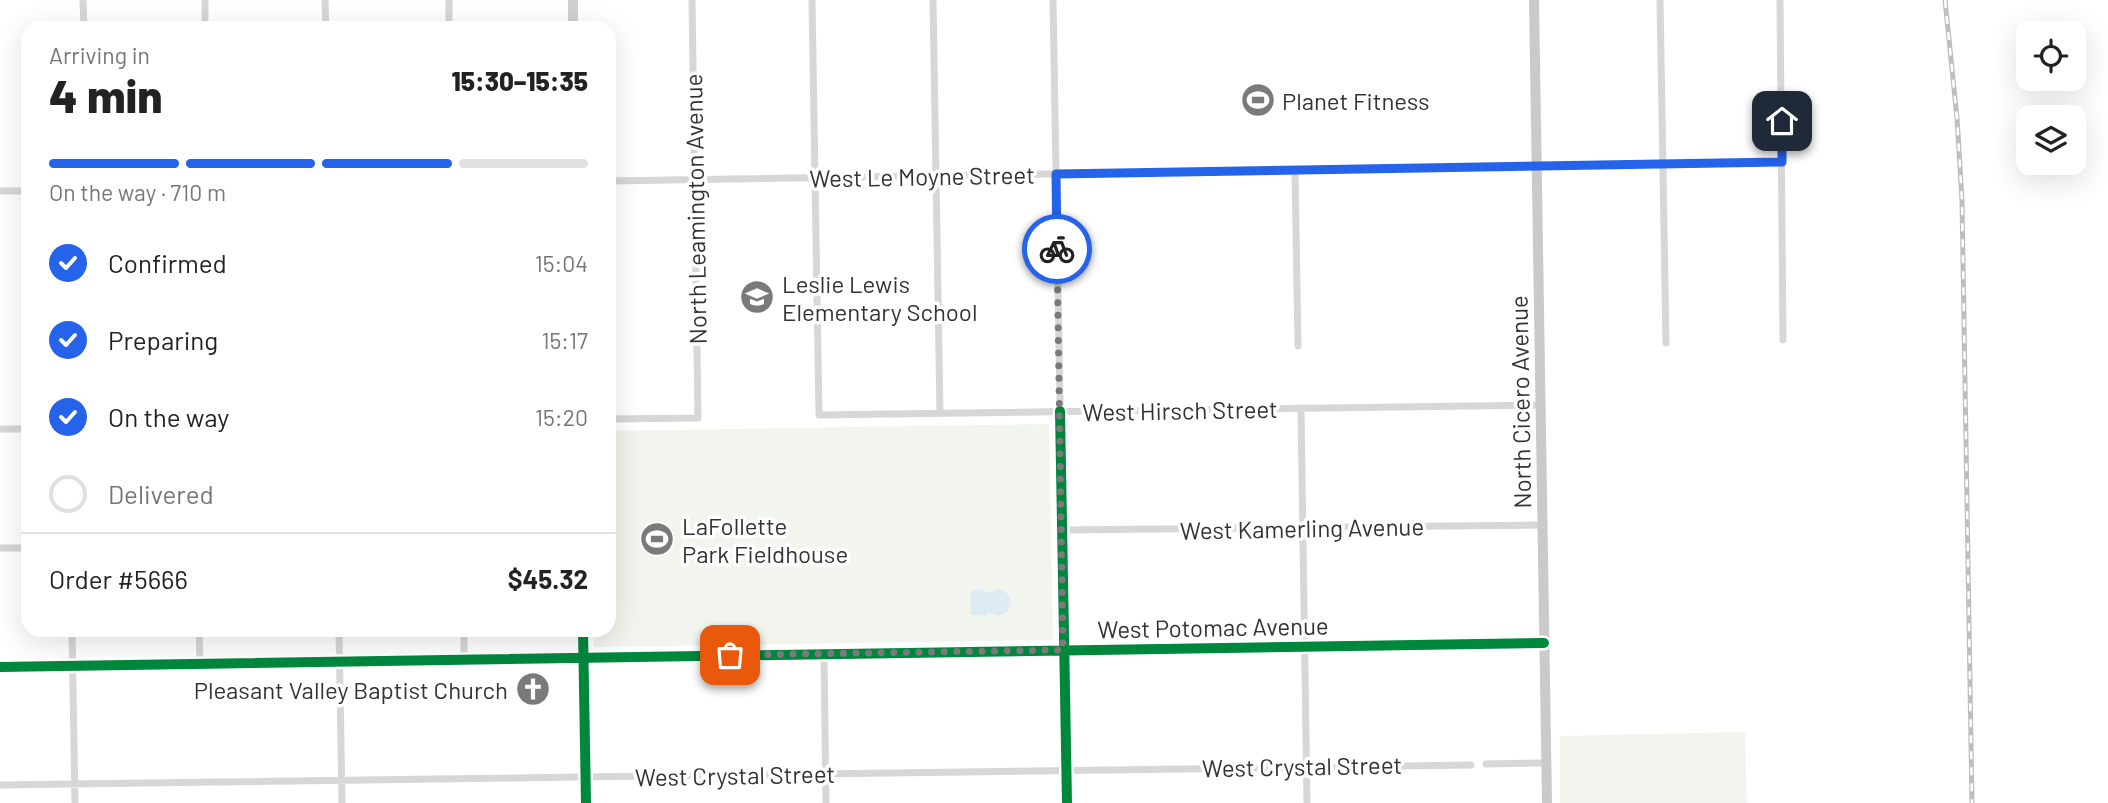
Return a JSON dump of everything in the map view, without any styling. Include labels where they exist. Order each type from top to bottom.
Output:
[{"type":"main road","name":"North Cicero Avenue","points":[[1534,0],[1547,803]]},
{"type":"street","points":[[83,0],[84,21]]},
{"type":"street","points":[[205,0],[205,21]]},
{"type":"street","points":[[325,0],[326,21]]},
{"type":"street","points":[[449,0],[449,21]]},
{"type":"street","points":[[573,0],[573,21]]},
{"type":"street","name":"North Leamington Avenue","points":[[616,419],[698,418],[692,0]]},
{"type":"street","points":[[812,0],[815,178]]},
{"type":"street","points":[[933,0],[940,413]]},
{"type":"street","points":[[1053,0],[1067,803]]},
{"type":"street","points":[[1660,0],[1666,343]]},
{"type":"street","points":[[1780,0],[1783,340]]},
{"type":"street","name":"West Le Moyne Street","points":[[616,181],[1782,162]]},
{"type":"street","points":[[1295,170],[1298,346]]},
{"type":"street","name":"West Hirsch Street","points":[[815,178],[818,415],[1541,405]]},
{"type":"street","points":[[0,191],[21,191]]},
{"type":"street","points":[[1301,408],[1307,803]]},
{"type":"street","points":[[0,429],[21,429]]},
{"type":"street","name":"West Kamerling Avenue","points":[[1062,530],[1543,525]]},
{"type":"street","points":[[0,548],[21,548]]},
{"type":"street","points":[[72,637],[75,803]]},
{"type":"street","points":[[199,637],[200,663]]},
{"type":"street","points":[[338,637],[342,803]]},
{"type":"street","points":[[464,637],[464,658]]},
{"type":"street","points":[[583,637],[586,803]]},
{"type":"street","name":"West Potomac Avenue","points":[[0,667],[1544,643]]},
{"type":"street","points":[[824,654],[826,803]]},
{"type":"street","points":[[1486,764],[1546,763]]},
{"type":"street","name":"West Crystal Street","points":[[0,785],[1471,765]]},
{"type":"shaded area","points":[[1049,424],[1053,640],[594,647],[593,637],[616,637],[616,431]]},
{"type":"shaded area","points":[[982,589],[988,593],[999,589],[1008,594],[1011,602],[1008,611],[999,616],[988,613],[983,617],[971,615],[971,591]]},
{"type":"shaded area","points":[[1745,732],[1747,803],[1560,803],[1560,736]]},
{"type":"railway","points":[[1945,0],[1962,201],[1972,803]]},
{"type":"cycle path","points":[[1060,411],[1067,803]]},
{"type":"cycle path","points":[[583,637],[586,803]]},
{"type":"cycle path","points":[[0,667],[1544,643]]},
{"type":"way so far","points":[[730,655],[1063,650],[1057,249]]},
{"type":"place","name":"Planet Fitness","points":[[1258,100]]},
{"type":"place","name":"Leslie Lewis Elementary School","points":[[757,297]]},
{"type":"place","name":"LaFollette Park Fieldhouse","points":[[657,539]]},
{"type":"place","name":"Pleasant Valley Baptist Church","points":[[533,689]]},
{"type":"route","points":[[1057,249],[1056,174],[1782,162],[1782,121]]}]
